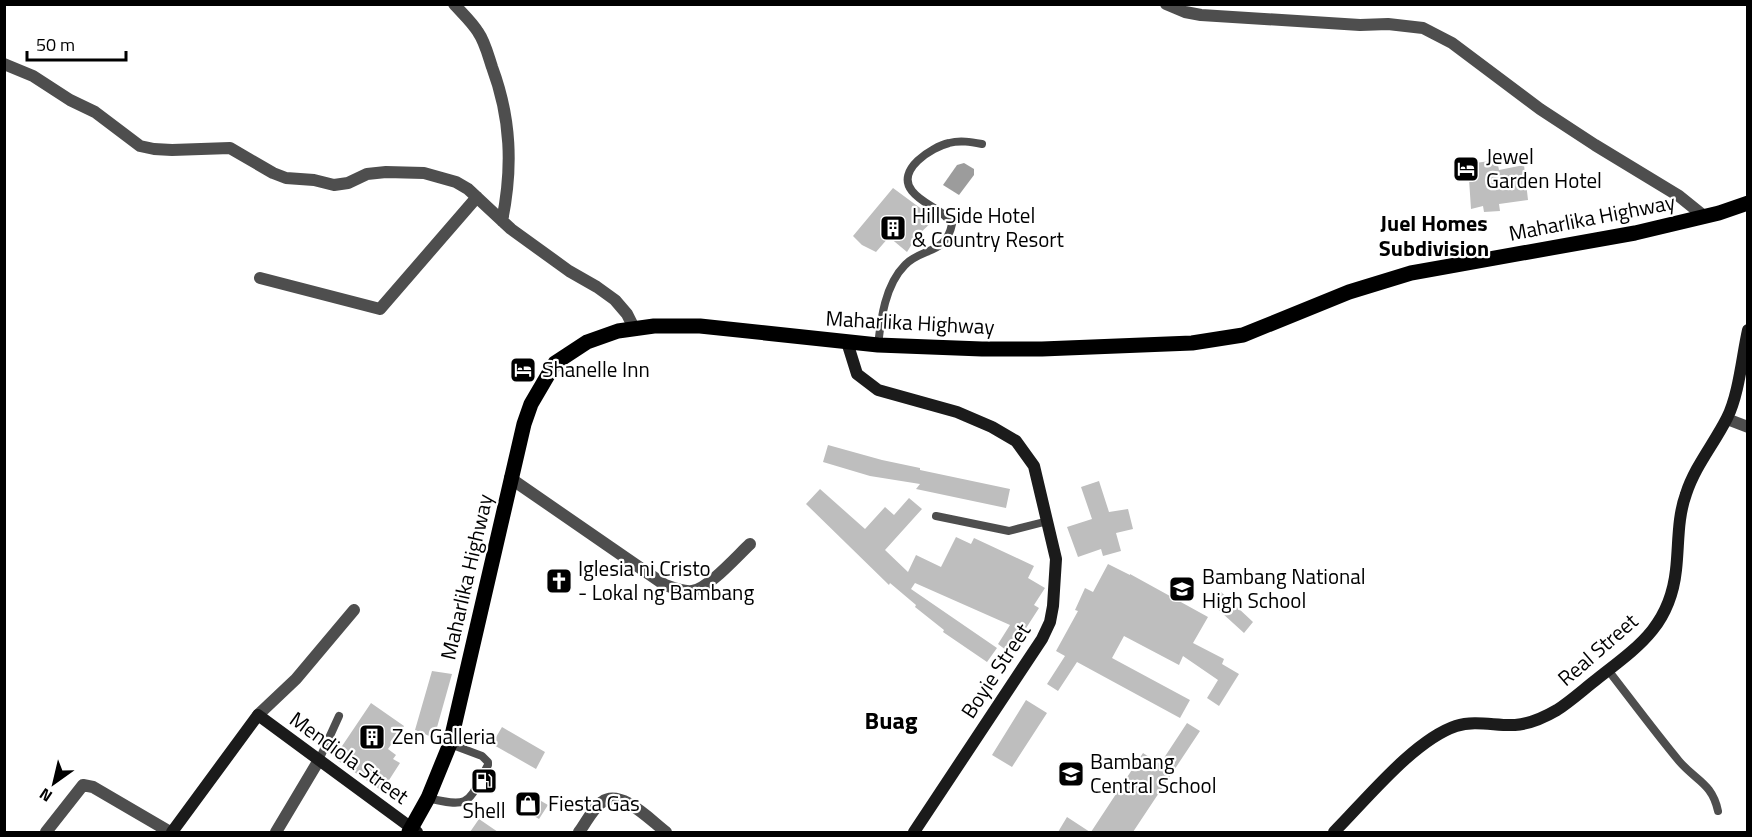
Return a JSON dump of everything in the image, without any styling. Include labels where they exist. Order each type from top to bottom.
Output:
[{"type":"main road","name":"Maharlika Highway","points":[[413,831],[450,744],[516,449],[531,404],[555,363],[587,342],[634,328],[700,326],[878,345],[1042,349],[1192,343],[1243,335],[1349,292],[1411,273],[1635,233],[1705,217],[1748,203]]},
{"type":"street","points":[[454,4],[478,32],[506,112],[510,144],[508,193],[502,221]]},
{"type":"street","points":[[1166,4],[1185,12],[1201,15],[1360,25],[1388,24],[1424,28],[1452,43],[1540,109],[1679,196],[1705,217]]},
{"type":"street","points":[[4,64],[33,76],[70,100],[95,112],[140,146],[172,150],[230,148],[286,178],[334,184],[348,183],[367,174],[386,172],[424,172],[456,182],[477,197],[502,221],[569,272],[615,300],[627,314],[634,328]]},
{"type":"street","points":[[260,278],[380,309],[477,197]]},
{"type":"street","name":"Real Street","points":[[1334,832],[1416,750],[1439,734],[1458,726],[1490,723],[1515,725],[1536,720],[1558,709],[1637,648],[1653,631],[1669,606],[1676,570],[1681,509],[1686,491],[1727,419],[1738,385],[1748,330]]},
{"type":"street","name":"Boyie Street","points":[[847,342],[857,374],[878,390],[919,403],[957,411],[1016,441],[1034,466],[1056,559],[1050,622],[1042,639],[914,832]]},
{"type":"street","points":[[1727,419],[1748,427]]},
{"type":"street","points":[[510,478],[665,585],[679,590],[693,591],[706,585],[750,544]]},
{"type":"street","points":[[46,832],[83,785],[93,787],[171,832],[258,715],[296,679],[354,610]]},
{"type":"street","name":"Mendiola Street","points":[[258,715],[413,831]]},
{"type":"street","points":[[276,832],[319,760]]},
{"type":"street","points":[[579,832],[602,802],[618,798],[627,802],[666,832]]},
{"type":"lane","points":[[878,345],[881,323],[890,291],[903,266],[922,253],[938,248],[946,240],[952,224],[948,218],[921,200],[912,191],[908,183],[910,172],[925,154],[937,147],[951,142],[967,141],[982,144]]},
{"type":"lane","points":[[936,516],[1009,531],[1048,521]]},
{"type":"lane","points":[[1608,670],[1679,761],[1708,786],[1715,798],[1718,811]]},
{"type":"lane","points":[[319,760],[339,716]]},
{"type":"lane","points":[[428,798],[464,803],[470,798],[488,765],[482,756],[450,744]]},
{"type":"shaded area","points":[[964,163],[974,169],[974,175],[959,195],[943,185],[957,165]]},
{"type":"building","name":"Jewel Garden Hotel","points":[[1497,160],[1499,170],[1524,165],[1528,200],[1499,204],[1500,211],[1484,212],[1483,206],[1471,209],[1468,164]]},
{"type":"building","name":"Hill Side Hotel & Country Resort","points":[[893,188],[935,219],[917,236],[907,252],[889,237],[876,252],[862,245],[853,236]]},
{"type":"building","points":[[828,445],[920,468],[920,470],[1010,489],[1006,508],[916,489],[920,484],[870,476],[823,462]]},
{"type":"building","points":[[1099,481],[1109,512],[1128,509],[1133,529],[1116,533],[1121,551],[1103,556],[1101,549],[1078,557],[1067,527],[1092,519],[1081,487]]},
{"type":"building","points":[[820,489],[865,529],[885,507],[894,515],[909,498],[922,509],[885,550],[908,572],[916,555],[941,567],[956,537],[971,544],[974,538],[1034,566],[1028,578],[1045,588],[1034,605],[1039,608],[1010,653],[998,644],[1010,625],[915,583],[911,589],[997,648],[987,662],[943,632],[944,630],[915,607],[916,605],[890,583],[889,585],[806,504]]},
{"type":"building","points":[[1108,564],[1208,617],[1193,643],[1224,659],[1222,664],[1239,674],[1219,706],[1207,698],[1218,680],[1183,656],[1179,665],[1124,636],[1112,658],[1190,700],[1180,718],[1077,662],[1058,691],[1047,684],[1065,656],[1056,651],[1078,611],[1075,610],[1085,588],[1093,592]]},
{"type":"building","points":[[1221,592],[1253,622],[1244,633],[1211,603]]},
{"type":"building","points":[[432,671],[452,674],[434,738],[415,730]]},
{"type":"building","points":[[1026,700],[1047,713],[1012,767],[992,755]]},
{"type":"building","name":"Zen Galleria","points":[[371,703],[404,726],[388,749],[396,755],[393,759],[400,763],[382,791],[334,758]]},
{"type":"building","points":[[1187,723],[1200,731],[1133,832],[1091,832],[1143,753],[1160,764]]},
{"type":"building","points":[[502,727],[545,752],[536,769],[492,744]]},
{"type":"building","points":[[529,794],[548,805],[539,819],[521,808]]},
{"type":"building","points":[[1067,817],[1090,832],[1058,832]]},
{"type":"building","points":[[479,819],[498,832],[470,832]]},
{"type":"place","name":"Jewel Garden Hotel","points":[[1466,169]]},
{"type":"place","name":"Hill Side Hotel & Country Resort","points":[[893,228]]},
{"type":"place","name":"Shanelle Inn","points":[[523,370]]},
{"type":"place","name":"Iglesia ni Cristo - Lokal ng Bambang","points":[[559,581]]},
{"type":"place","name":"Bambang National High School","points":[[1182,589]]},
{"type":"place","name":"Zen Galleria","points":[[372,737]]},
{"type":"place","name":"Bambang Central School","points":[[1071,774]]},
{"type":"place","name":"Shell","points":[[484,781]]},
{"type":"place","name":"Fiesta Gas","points":[[528,804]]},
{"type":"district","name":"Juel Homes Subdivision","points":[[1434,236]]},
{"type":"district","name":"Buag","points":[[891,721]]}]
